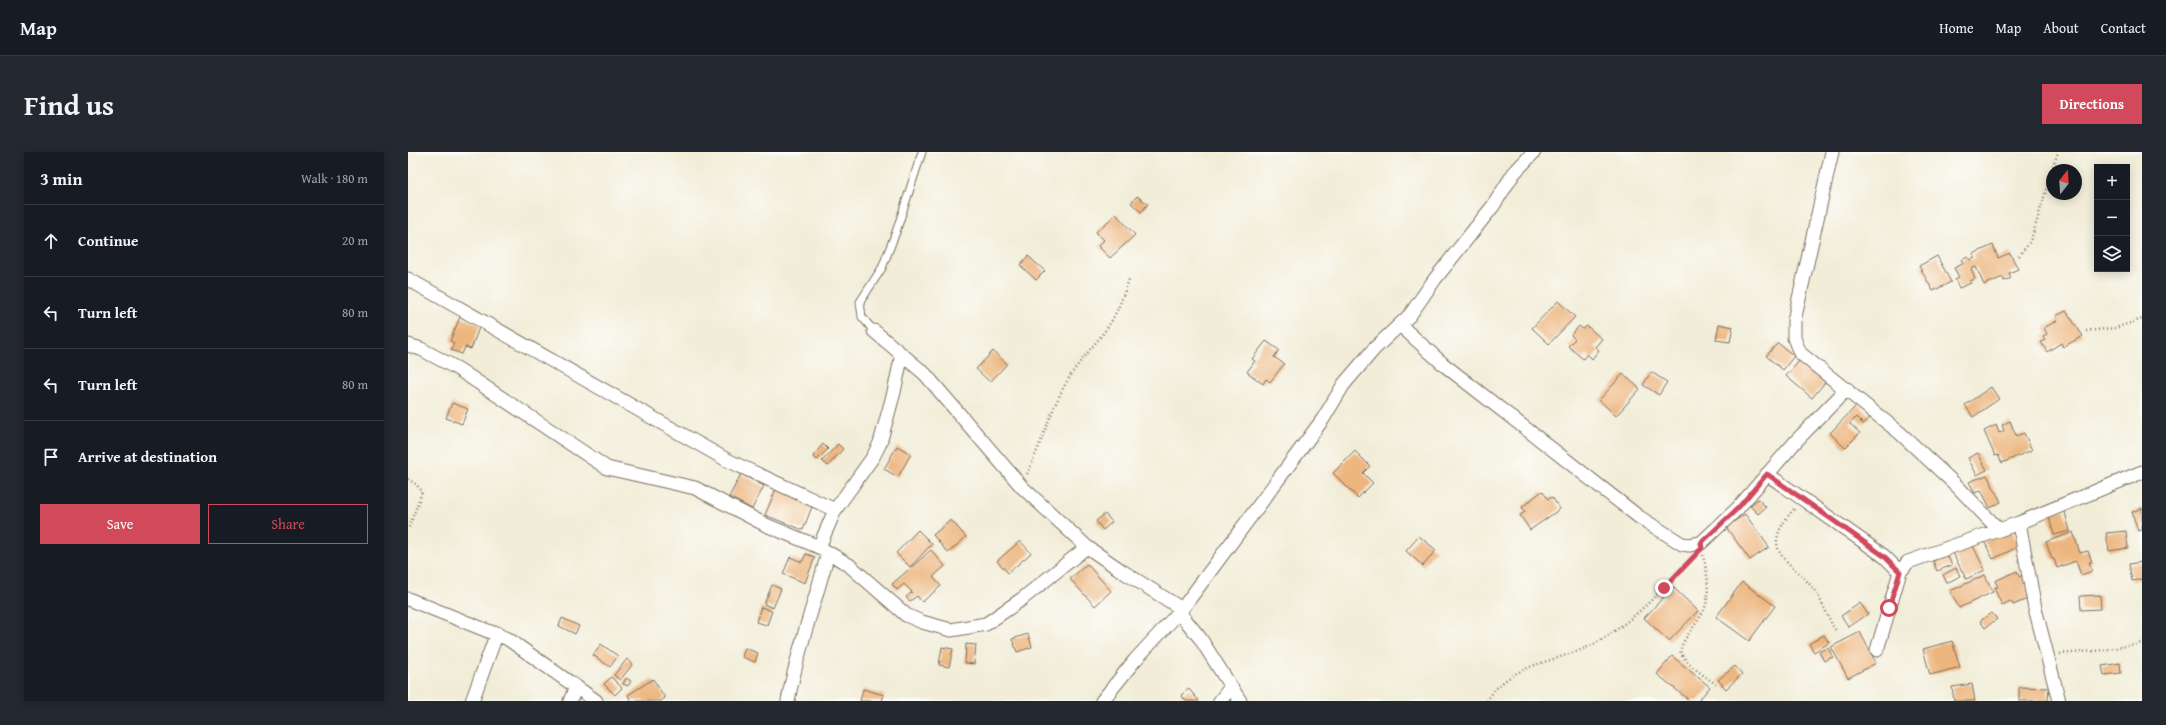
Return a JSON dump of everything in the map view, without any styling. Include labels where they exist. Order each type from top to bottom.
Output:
[{"type":"street","points":[[1102,701],[1134,660],[1181,611],[1323,419],[1344,384],[1374,350],[1410,315],[1435,279],[1493,206],[1514,173],[1534,152]]},
{"type":"street","points":[[1832,152],[1794,321],[1794,338],[1800,353],[1847,389],[1900,433],[1956,485],[1999,530]]},
{"type":"street","points":[[408,279],[727,460],[835,510]]},
{"type":"street","points":[[1400,325],[1443,364],[1639,517],[1682,544],[1702,545],[1738,508],[1797,440],[1847,389]]},
{"type":"street","points":[[874,330],[925,374],[1022,487],[1087,547],[1181,611],[1200,638],[1230,688],[1240,701]]},
{"type":"street","points":[[408,345],[421,349],[458,369],[607,468],[695,488],[766,525],[823,550],[864,577],[906,615],[922,622],[951,630],[986,624],[1022,599],[1087,547]]},
{"type":"street","points":[[788,701],[823,550],[835,510],[873,457],[880,443],[894,392],[902,354]]},
{"type":"street","points":[[1877,650],[1882,640],[1900,572],[1908,562],[2019,523],[2142,472]]},
{"type":"street","points":[[1767,474],[1884,556],[1900,572]]},
{"type":"street","points":[[2019,523],[2035,608],[2059,701]]},
{"type":"street","points":[[408,599],[508,639],[596,701]]},
{"type":"street","points":[[472,701],[496,633]]},
{"type":"street","points":[[570,701],[576,687]]},
{"type":"street","points":[[1220,701],[1230,688]]},
{"type":"lane","points":[[874,330],[862,317],[860,302],[882,268],[896,232],[922,152]]},
{"type":"path","points":[[2054,164],[2058,152]]},
{"type":"path","points":[[2019,256],[2029,243],[2033,234],[2046,190]]},
{"type":"path","points":[[1022,487],[1056,403],[1069,378],[1119,309],[1129,279]]},
{"type":"path","points":[[2086,331],[2115,328],[2142,319]]},
{"type":"path","points":[[408,479],[417,485],[422,492],[408,530]]},
{"type":"path","points":[[1802,499],[1784,520],[1777,537],[1776,547],[1784,559],[1817,594],[1829,621],[1837,632]]},
{"type":"path","points":[[1702,545],[1707,596],[1705,610],[1681,647],[1682,654],[1687,661],[1716,684]]},
{"type":"path","points":[[1487,701],[1505,680],[1526,667],[1560,657],[1594,644],[1628,622],[1664,588],[1702,545]]},
{"type":"path","points":[[2048,656],[2104,650],[2142,643]]},
{"type":"building","points":[[1137,196],[1148,204],[1141,212],[1131,203]]},
{"type":"building","points":[[1116,214],[1135,235],[1110,258],[1098,246],[1104,240],[1096,232]]},
{"type":"building","points":[[1993,245],[1998,258],[2010,253],[2018,269],[2009,273],[2011,278],[2004,281],[2003,277],[1984,285],[1976,267],[1971,269],[1975,279],[1970,281],[1971,283],[1959,288],[1955,279],[1959,277],[1954,268],[1963,264],[1961,260],[1968,257],[1970,260],[1975,258],[1973,254]]},
{"type":"building","points":[[1028,256],[1045,271],[1036,280],[1020,265]]},
{"type":"building","points":[[1937,256],[1951,282],[1933,291],[1919,266]]},
{"type":"building","points":[[1558,301],[1575,317],[1549,344],[1532,328]]},
{"type":"building","points":[[2066,311],[2083,336],[2063,347],[2061,343],[2047,352],[2041,342],[2045,340],[2043,336],[2047,334],[2044,328],[2058,320],[2056,316]]},
{"type":"building","points":[[460,317],[480,325],[471,349],[465,347],[462,354],[451,350],[454,343],[450,341]]},
{"type":"building","points":[[1719,324],[1733,327],[1730,342],[1716,340]]},
{"type":"building","points":[[1579,326],[1583,329],[1587,326],[1602,339],[1595,347],[1599,350],[1592,359],[1587,354],[1583,359],[1568,346],[1575,339],[1571,335]]},
{"type":"building","points":[[1266,341],[1279,350],[1274,357],[1284,364],[1270,382],[1266,379],[1263,384],[1247,372],[1255,361],[1252,359]]},
{"type":"building","points":[[1778,343],[1794,356],[1783,370],[1766,356]]},
{"type":"building","points":[[993,351],[1007,364],[990,382],[976,369]]},
{"type":"building","points":[[1801,359],[1826,381],[1812,398],[1786,376]]},
{"type":"building","points":[[1651,372],[1667,382],[1659,395],[1643,385]]},
{"type":"building","points":[[1623,374],[1640,389],[1616,416],[1599,400]]},
{"type":"building","points":[[1991,387],[1999,399],[1973,417],[1965,405]]},
{"type":"building","points":[[452,403],[468,409],[462,424],[446,418]]},
{"type":"building","points":[[1858,404],[1871,417],[1863,424],[1856,417],[1850,424],[1860,433],[1845,448],[1830,433]]},
{"type":"building","points":[[2010,421],[2016,436],[2024,433],[2032,450],[2002,463],[1998,455],[1995,456],[1984,431],[1996,425],[1999,433],[2004,431],[2002,425]]},
{"type":"building","points":[[823,444],[828,449],[817,460],[813,456]]},
{"type":"building","points":[[838,444],[843,449],[828,466],[822,461]]},
{"type":"building","points":[[897,446],[911,454],[898,477],[884,469]]},
{"type":"building","points":[[1355,451],[1370,466],[1363,473],[1373,483],[1358,498],[1333,473]]},
{"type":"building","points":[[1978,453],[1987,470],[1977,475],[1968,458]]},
{"type":"building","points":[[741,474],[764,486],[752,509],[729,497]]},
{"type":"building","points":[[1987,475],[2001,502],[1990,508],[1981,490],[1975,493],[1969,482]]},
{"type":"building","points":[[776,489],[813,504],[803,530],[765,515]]},
{"type":"building","points":[[1542,491],[1548,499],[1552,497],[1560,509],[1530,530],[1520,515],[1525,512],[1522,507]]},
{"type":"building","points":[[1758,499],[1766,507],[1758,514],[1750,506]]},
{"type":"building","points":[[2142,508],[2142,530],[2138,531],[2132,512]]},
{"type":"building","points":[[2064,509],[2070,531],[2054,535],[2048,514]]},
{"type":"building","points":[[1105,514],[1112,522],[1103,530],[1096,521]]},
{"type":"building","points":[[1745,514],[1769,547],[1750,560],[1726,527]]},
{"type":"building","points":[[951,520],[966,537],[948,553],[933,535]]},
{"type":"building","points":[[2010,528],[2020,546],[1993,559],[1984,541]]},
{"type":"building","points":[[918,530],[932,544],[910,567],[896,553]]},
{"type":"building","points":[[2126,531],[2128,548],[2109,551],[2106,533]]},
{"type":"building","points":[[2073,532],[2080,553],[2088,551],[2092,562],[2089,562],[2092,571],[2081,575],[2076,561],[2057,568],[2046,542]]},
{"type":"building","points":[[1419,536],[1436,550],[1423,566],[1406,551]]},
{"type":"building","points":[[1020,541],[1031,553],[1008,573],[997,561]]},
{"type":"building","points":[[1972,544],[1985,570],[1966,579],[1953,553]]},
{"type":"building","points":[[931,550],[945,566],[933,577],[941,586],[922,602],[917,596],[910,601],[906,597],[912,592],[904,584],[897,590],[892,584]]},
{"type":"building","points":[[806,554],[815,557],[805,583],[783,574],[790,557],[802,562]]},
{"type":"building","points":[[1947,555],[1952,565],[1937,571],[1933,561]]},
{"type":"building","points":[[2142,562],[2142,579],[2132,581],[2129,564]]},
{"type":"building","points":[[1087,564],[1111,591],[1095,606],[1070,579]]},
{"type":"building","points":[[1956,568],[1960,576],[1947,583],[1943,575]]},
{"type":"building","points":[[2017,571],[2019,577],[2023,575],[2030,598],[2013,605],[2011,601],[2002,605],[1994,588],[1998,587],[1995,581]]},
{"type":"building","points":[[1985,575],[1993,592],[1959,608],[1950,591]]},
{"type":"building","points":[[1742,582],[1775,606],[1749,641],[1716,617]]},
{"type":"building","points":[[772,585],[781,589],[773,608],[764,604]]},
{"type":"building","points":[[1673,587],[1698,611],[1669,641],[1644,618]]},
{"type":"building","points":[[2100,595],[2101,609],[2081,610],[2080,596]]},
{"type":"building","points":[[1860,603],[1868,614],[1849,627],[1841,616]]},
{"type":"building","points":[[761,607],[772,611],[767,625],[756,622]]},
{"type":"building","points":[[1992,613],[1997,619],[1985,628],[1980,621]]},
{"type":"building","points":[[562,618],[579,626],[575,634],[559,626]]},
{"type":"building","points":[[1860,632],[1876,663],[1848,678],[1831,647]]},
{"type":"building","points":[[1028,634],[1032,647],[1017,652],[1012,639]]},
{"type":"building","points":[[1824,635],[1829,643],[1814,652],[1809,644]]},
{"type":"building","points":[[1952,641],[1960,667],[1930,675],[1923,649]]},
{"type":"building","points":[[601,644],[618,656],[610,667],[593,655]]},
{"type":"building","points":[[966,644],[976,645],[974,664],[965,663]]},
{"type":"building","points":[[942,647],[953,649],[949,667],[939,665]]},
{"type":"building","points":[[745,648],[758,653],[755,662],[742,657]]},
{"type":"building","points":[[1828,648],[1833,657],[1824,661],[1819,652]]},
{"type":"building","points":[[1672,656],[1710,687],[1698,701],[1690,701],[1657,674]]},
{"type":"building","points":[[627,659],[633,664],[620,680],[614,675]]},
{"type":"building","points":[[2120,663],[2121,673],[2104,675],[2102,666]]},
{"type":"building","points":[[1735,666],[1742,674],[1726,689],[1718,680]]},
{"type":"building","points":[[611,677],[622,688],[615,695],[604,684]]},
{"type":"building","points":[[626,678],[631,681],[628,686],[623,684]]},
{"type":"building","points":[[653,679],[665,698],[661,701],[631,701],[628,695]]},
{"type":"building","points":[[1972,684],[1975,701],[1954,701],[1952,687]]},
{"type":"building","points":[[2019,687],[2049,688],[2048,701],[2019,701]]},
{"type":"building","points":[[863,689],[884,695],[882,701],[860,701]]},
{"type":"building","points":[[1189,689],[1199,701],[1186,701],[1181,695]]},
{"type":"route","points":[[1664,588],[1702,548],[1701,543],[1738,508],[1767,474],[1884,556],[1900,572],[1889,608]]}]
